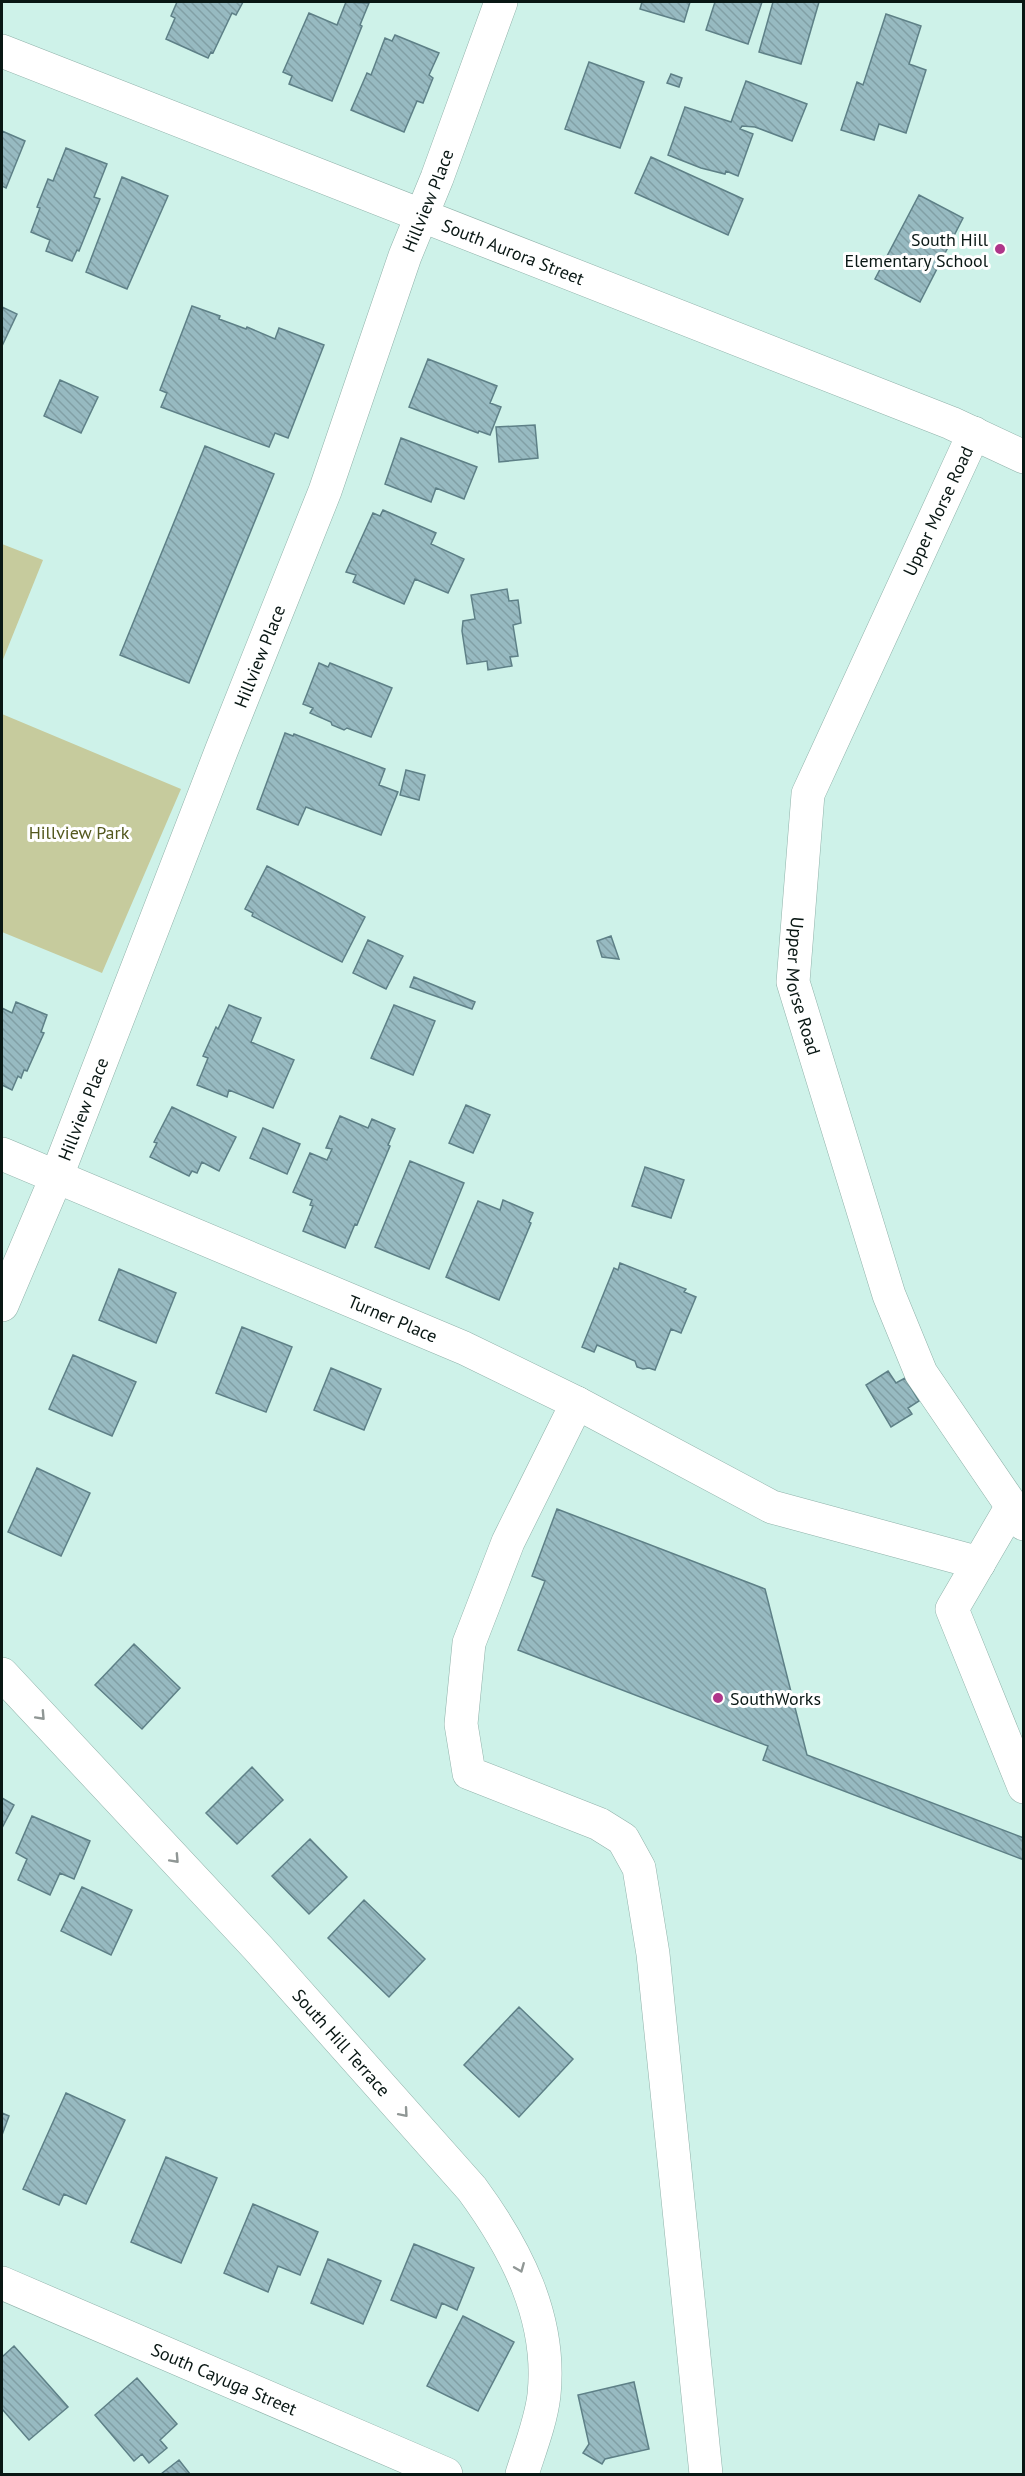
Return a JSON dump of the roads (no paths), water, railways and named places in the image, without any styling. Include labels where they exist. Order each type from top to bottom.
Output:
[{"type":"street","name":"Hillview Place","points":[[2,1305],[56,1178],[222,749],[325,491],[405,256],[423,215],[501,2]]},
{"type":"street","name":"South Aurora Street","points":[[2,51],[974,433],[1023,457]]},
{"type":"street","name":"Upper Morse Road","points":[[974,433],[808,794],[793,982],[889,1296],[921,1373],[1018,1515]]},
{"type":"street","name":"Turner Place","points":[[2,1154],[464,1348],[577,1403],[772,1507],[979,1563]]},
{"type":"street","points":[[577,1403],[508,1542],[469,1643],[461,1724],[470,1773],[598,1824],[623,1839],[639,1868],[653,1954],[706,2475]]},
{"type":"street","points":[[1018,1515],[979,1563],[952,1609],[1020,1779]]},
{"type":"street","name":"South Hill Terrace","points":[[2,1674],[258,1948],[472,2189],[494,2220],[512,2249],[537,2310],[543,2342],[544,2396],[522,2475]]},
{"type":"street","name":"South Cayuga Street","points":[[2,2283],[446,2475]]},
{"type":"place","name":"South Hill Elementary School","points":[[1000,249]]},
{"type":"place","name":"SouthWorks","points":[[718,1698]]},
{"type":"park label","name":"Hillview Park","points":[[79,832]]}]
